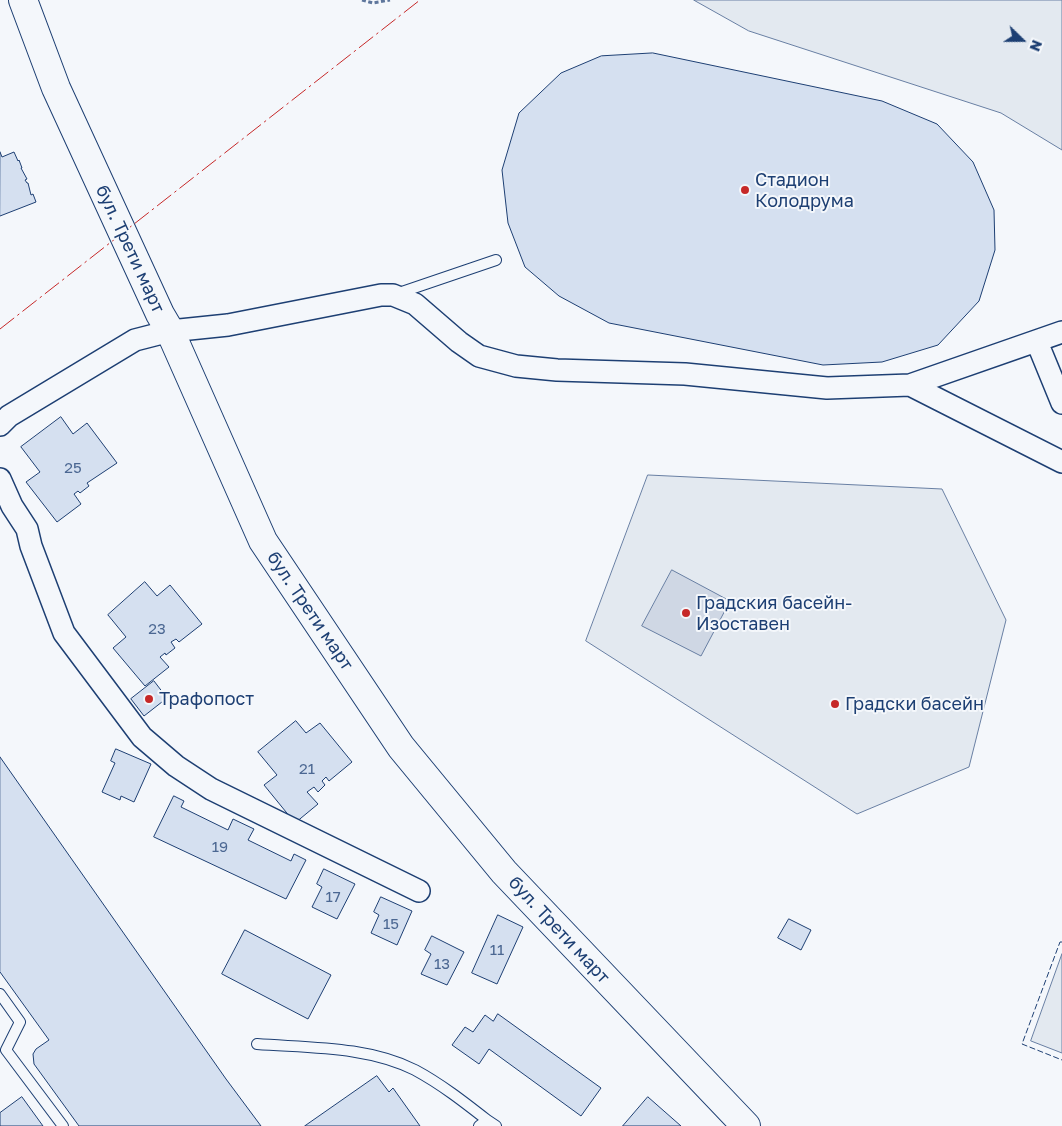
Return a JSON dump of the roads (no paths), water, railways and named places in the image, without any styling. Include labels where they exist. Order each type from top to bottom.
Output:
[{"type":"street","name":"бул. Трети март","points":[[23,0],[56,88],[160,314],[170,331],[263,541],[401,747],[504,872],[740,1124]]},
{"type":"street","points":[[0,425],[9,416],[135,340],[170,331],[228,325],[381,295],[393,295],[415,304],[459,342],[479,356],[516,366],[557,370],[685,374],[827,388],[910,385],[1062,332]]},
{"type":"street","points":[[1037,342],[1062,403]]},
{"type":"street","points":[[910,385],[1062,462]]},
{"type":"street","points":[[0,479],[12,506],[27,529],[31,546],[64,633],[142,737],[176,766],[211,789],[419,891]]},
{"type":"lane","points":[[393,295],[496,260]]},
{"type":"lane","points":[[0,994],[20,1022],[3,1052],[63,1126]]},
{"type":"lane","points":[[257,1044],[360,1052],[392,1061],[414,1070],[448,1090],[487,1124]]},
{"type":"place","name":"Стадион Колодрума","points":[[745,190]]},
{"type":"place","name":"Градския басейн- Изоставен","points":[[686,613]]},
{"type":"place","name":"Трафопост","points":[[149,699]]},
{"type":"place","name":"Градски басейн","points":[[835,704]]}]
